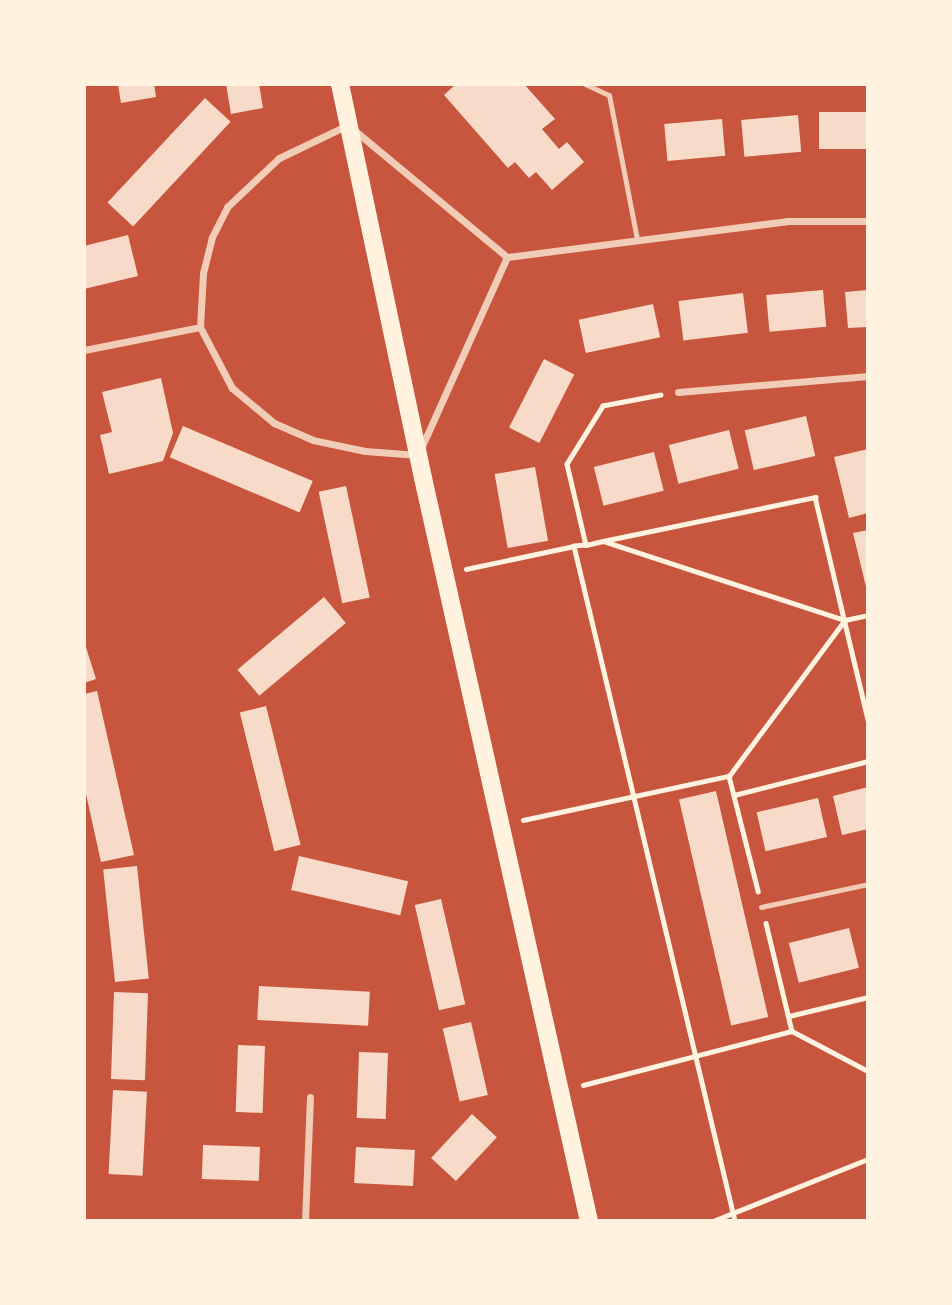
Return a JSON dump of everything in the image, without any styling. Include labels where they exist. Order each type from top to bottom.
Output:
[{"type":"main road","points":[[340,84],[418,455],[587,1221]]},
{"type":"street","points":[[507,257],[418,455],[365,451],[313,440],[274,423],[232,388],[200,327],[203,272],[212,237],[227,206],[279,158],[348,125],[507,257],[786,221],[868,221]]},
{"type":"street","points":[[84,350],[200,327]]},
{"type":"street","points":[[678,392],[868,376]]},
{"type":"street","points":[[305,1221],[310,1097]]},
{"type":"lane","points":[[585,84],[609,95],[638,239]]},
{"type":"lane","points":[[761,907],[868,884]]},
{"type":"path","points":[[586,545],[567,464],[603,406],[678,392]]},
{"type":"path","points":[[444,573],[815,497],[868,720]]},
{"type":"path","points":[[603,541],[845,620],[868,615]]},
{"type":"path","points":[[574,546],[636,797],[734,1221]]},
{"type":"path","points":[[500,825],[729,776],[845,620]]},
{"type":"path","points":[[734,795],[868,761]]},
{"type":"path","points":[[729,776],[792,1031]]},
{"type":"path","points":[[789,1016],[868,997]]},
{"type":"path","points":[[559,1091],[792,1031],[868,1071]]},
{"type":"path","points":[[713,1221],[868,1159]]},
{"type":"building","points":[[118,84],[154,84],[156,97],[121,103]]},
{"type":"building","points":[[226,84],[259,84],[263,108],[231,114]]},
{"type":"building","points":[[456,84],[524,84],[555,119],[542,129],[559,149],[567,142],[584,162],[552,190],[536,172],[529,178],[515,162],[508,168],[444,95]]},
{"type":"building","points":[[205,98],[231,122],[133,226],[107,203]]},
{"type":"building","points":[[819,112],[868,112],[868,149],[819,149]]},
{"type":"building","points":[[798,115],[801,152],[744,157],[741,120]]},
{"type":"building","points":[[722,119],[725,156],[667,161],[664,124]]},
{"type":"building","points":[[128,235],[138,276],[84,289],[84,246]]},
{"type":"building","points":[[823,290],[826,327],[769,332],[766,295]]},
{"type":"building","points":[[868,290],[868,327],[848,328],[845,292]]},
{"type":"building","points":[[743,293],[748,333],[683,341],[678,301]]},
{"type":"building","points":[[653,304],[660,337],[586,353],[579,320]]},
{"type":"building","points":[[544,359],[574,374],[539,443],[509,428]]},
{"type":"building","points":[[161,378],[173,433],[163,461],[109,474],[100,435],[112,432],[102,392]]},
{"type":"building","points":[[806,416],[815,456],[754,470],[745,430]]},
{"type":"building","points":[[183,426],[313,481],[300,512],[170,457]]},
{"type":"building","points":[[729,430],[739,469],[679,484],[669,445]]},
{"type":"building","points":[[868,449],[868,513],[849,518],[834,457]]},
{"type":"building","points":[[654,452],[664,491],[604,506],[594,467]]},
{"type":"building","points":[[535,467],[548,541],[508,548],[495,474]]},
{"type":"building","points":[[346,486],[370,598],[342,603],[319,492]]},
{"type":"building","points":[[868,530],[868,591],[867,591],[853,533]]},
{"type":"building","points":[[324,597],[346,623],[259,696],[237,670]]},
{"type":"building","points":[[84,645],[96,679],[84,683]]},
{"type":"building","points":[[97,691],[134,855],[101,862],[84,785],[84,694]]},
{"type":"building","points":[[266,706],[301,845],[274,851],[240,713]]},
{"type":"building","points":[[868,787],[868,829],[842,835],[833,796]]},
{"type":"building","points":[[716,791],[768,1017],[731,1026],[679,800]]},
{"type":"building","points":[[818,798],[827,837],[766,851],[757,812]]},
{"type":"building","points":[[299,856],[408,881],[400,915],[291,890]]},
{"type":"building","points":[[137,866],[149,978],[115,982],[103,870]]},
{"type":"building","points":[[441,899],[465,1004],[439,1010],[415,905]]},
{"type":"building","points":[[849,928],[859,968],[799,983],[789,943]]},
{"type":"building","points":[[259,986],[370,992],[368,1026],[257,1020]]},
{"type":"building","points":[[114,992],[148,993],[145,1080],[111,1079]]},
{"type":"building","points":[[471,1022],[488,1095],[460,1102],[443,1029]]},
{"type":"building","points":[[238,1045],[265,1046],[263,1113],[236,1112]]},
{"type":"building","points":[[359,1052],[388,1053],[386,1119],[357,1118]]},
{"type":"building","points":[[113,1090],[147,1092],[143,1176],[109,1174]]},
{"type":"building","points":[[472,1114],[497,1137],[456,1181],[431,1158]]},
{"type":"building","points":[[203,1145],[260,1147],[259,1181],[202,1179]]},
{"type":"building","points":[[356,1147],[415,1150],[413,1186],[354,1183]]}]
